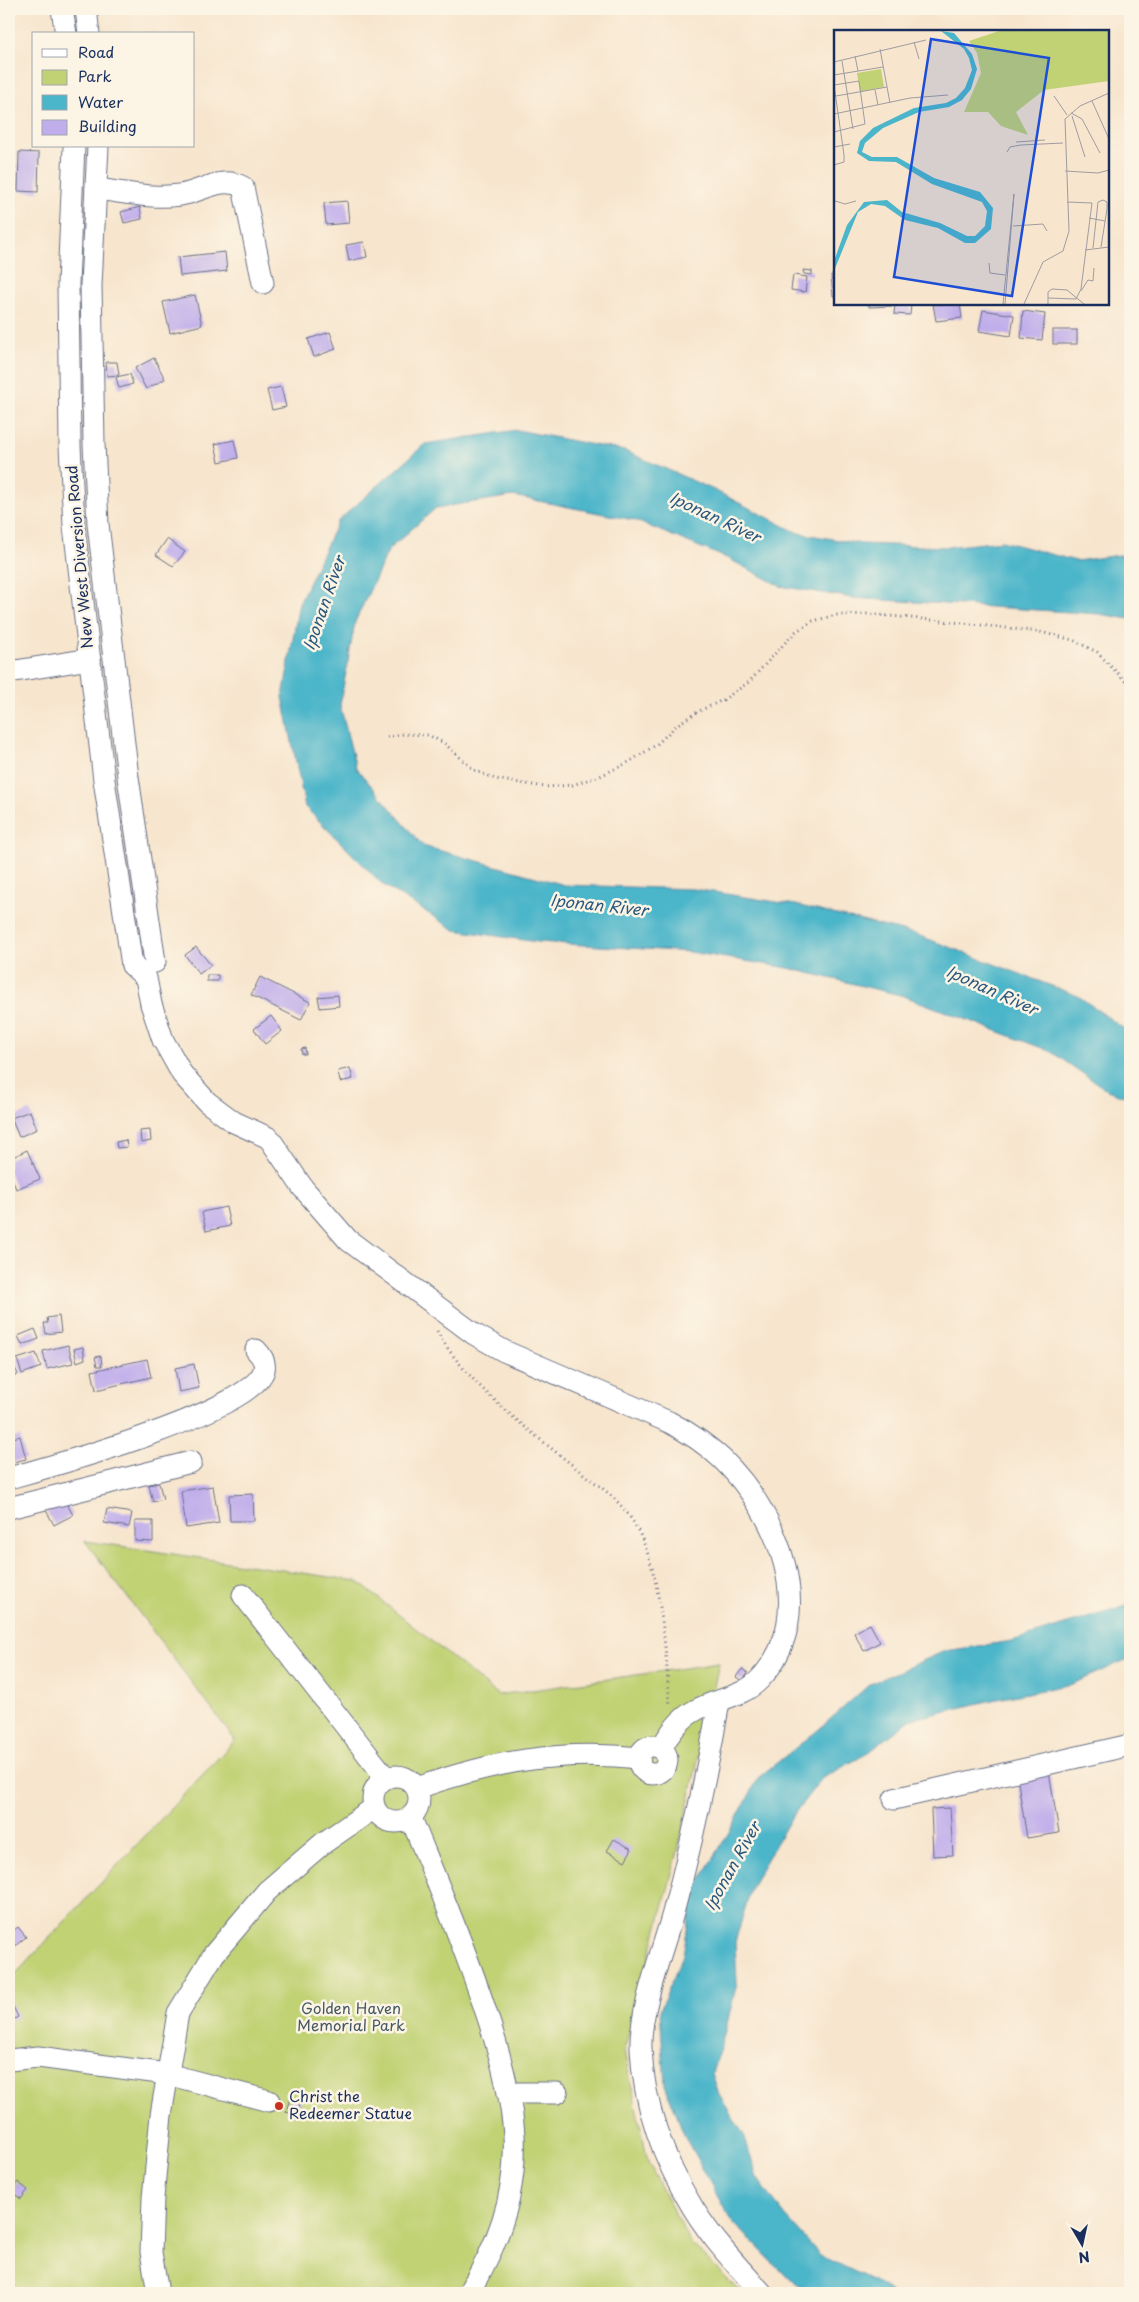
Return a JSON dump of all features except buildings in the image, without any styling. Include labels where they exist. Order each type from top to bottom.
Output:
[{"type":"street","points":[[62,9],[66,32]]},
{"type":"street","points":[[86,9],[90,32]]},
{"type":"street","name":"New West Diversion Road","points":[[74,148],[68,284],[70,445],[74,526],[104,780],[144,968]]},
{"type":"street","name":"New West Diversion Road","points":[[98,148],[92,285],[92,350],[98,524],[128,777],[144,968]]},
{"type":"street","points":[[96,189],[163,196],[181,195],[223,182],[234,182],[243,187],[263,283]]},
{"type":"street","points":[[9,672],[90,659]]},
{"type":"street","points":[[144,968],[151,1004],[163,1040],[182,1074],[208,1102],[234,1122],[269,1138],[303,1188],[348,1240],[474,1334],[504,1351],[670,1422],[694,1436],[722,1459],[751,1492],[772,1530],[786,1564],[790,1607],[786,1632],[776,1660],[753,1685],[739,1695],[697,1710],[682,1720],[672,1730],[661,1748],[648,1748],[640,1758],[580,1755],[538,1757],[469,1772],[417,1788]]},
{"type":"street","points":[[9,1478],[97,1452],[212,1411],[239,1396],[262,1375],[265,1369],[264,1362],[262,1356],[256,1350]]},
{"type":"street","points":[[9,1508],[190,1462]]},
{"type":"street","points":[[243,1595],[386,1778]]},
{"type":"street","points":[[719,1702],[693,1840],[645,2011],[640,2046],[644,2088],[657,2133],[680,2183],[693,2208],[718,2243],[762,2293]]},
{"type":"street","points":[[894,1798],[1130,1745]]},
{"type":"street","points":[[393,1776],[407,1779],[417,1788],[420,1801],[418,1807],[410,1818],[404,1822],[390,1822],[383,1819],[374,1808],[372,1800],[376,1787],[386,1778],[393,1776]]},
{"type":"street","points":[[158,2293],[151,2252],[153,2198],[168,2074],[178,2013],[214,1954],[268,1891],[322,1844],[374,1808]]},
{"type":"street","points":[[410,1818],[477,1984],[497,2047],[508,2093],[514,2136],[511,2185],[500,2234],[471,2292]]},
{"type":"street","points":[[9,2060],[38,2057],[168,2074],[269,2101]]},
{"type":"street","points":[[508,2093],[557,2093]]},
{"type":"path","points":[[387,737],[403,734],[428,735],[444,743],[474,770],[495,779],[545,787],[572,785],[600,776],[649,749],[678,724],[699,711],[723,700],[748,682],[795,632],[813,621],[836,615],[869,614],[1040,632],[1073,640],[1097,652],[1130,686]]},
{"type":"path","points":[[424,1298],[433,1323],[447,1349],[478,1383],[520,1423],[608,1491],[632,1521],[646,1548],[656,1590],[664,1636],[672,1730]]},
{"type":"green space","name":"Golden Haven Memorial Park","points":[[85,1541],[357,1581],[498,1695],[719,1663],[677,1855],[624,2051],[648,2162],[689,2241],[741,2293],[9,2293],[9,1981],[235,1740]]},
{"type":"water","name":"Iponan River","points":[[517,430],[625,451],[714,490],[798,533],[862,544],[947,547],[1002,541],[1076,561],[1119,555],[1130,559],[1130,619],[1099,614],[853,598],[780,586],[729,559],[634,520],[513,496],[436,508],[389,549],[355,622],[340,705],[356,768],[423,846],[565,885],[694,889],[796,905],[915,934],[1078,996],[1130,1033],[1130,1098],[1107,1090],[1050,1051],[904,996],[788,968],[690,952],[538,942],[455,930],[383,885],[305,807],[283,697],[299,603],[338,521],[425,444]]},
{"type":"water","name":"Iponan River","points":[[1130,1605],[1130,1658],[1072,1684],[988,1701],[910,1720],[868,1753],[821,1779],[791,1818],[752,1885],[735,1942],[737,1983],[725,2032],[712,2073],[719,2095],[744,2135],[757,2178],[785,2216],[820,2255],[876,2282],[891,2293],[809,2293],[788,2278],[730,2219],[686,2139],[665,2085],[660,2010],[683,1955],[693,1893],[759,1777],[818,1730],[870,1684],[945,1651],[1012,1641]]},
{"type":"place","name":"Christ the Redeemer Statue","points":[[279,2106]]}]
